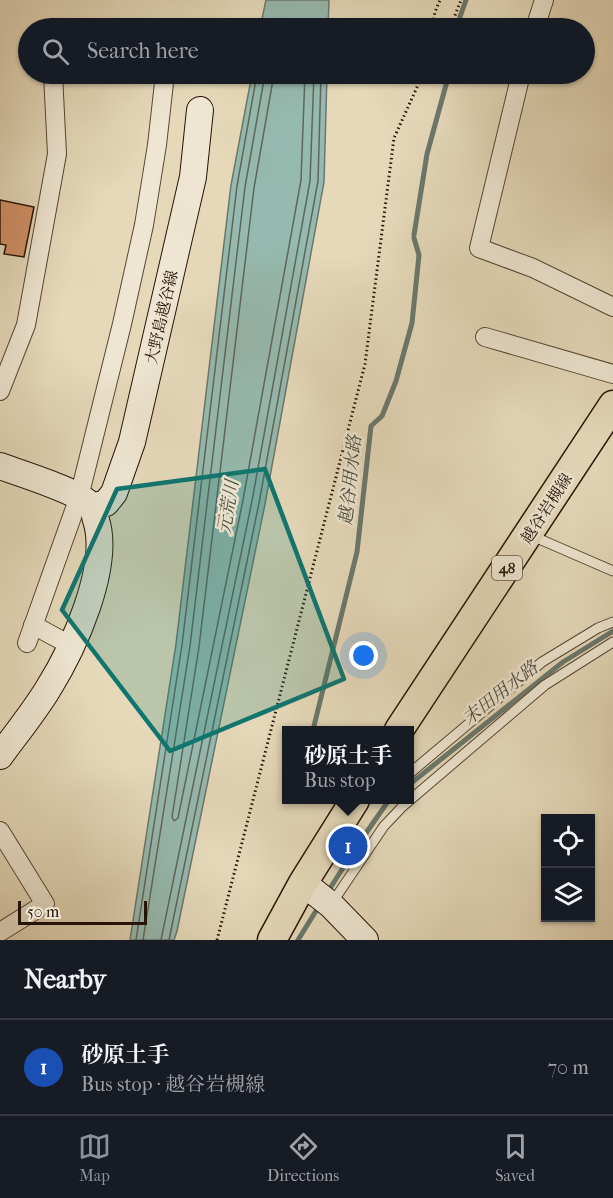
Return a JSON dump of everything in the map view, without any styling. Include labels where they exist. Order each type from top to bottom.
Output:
[{"type":"main road","name":"大野島越谷線","points":[[85,502],[106,503],[114,494],[132,442],[193,177],[200,110]]},
{"type":"main road","name":"越谷岩槻線","points":[[402,726],[613,405]]},
{"type":"main road","points":[[0,466],[85,502],[100,532],[100,555],[91,595],[70,645],[49,688],[0,756]]},
{"type":"main road","points":[[272,940],[320,896],[354,804]]},
{"type":"main road","points":[[320,896],[365,940]]},
{"type":"street","points":[[538,18],[544,0]]},
{"type":"street","points":[[0,391],[26,325],[57,154],[54,84]]},
{"type":"street","points":[[70,645],[30,634],[85,502],[144,225],[164,84]]},
{"type":"street","points":[[519,84],[479,248],[533,268],[613,307]]},
{"type":"street","points":[[485,337],[613,374]]},
{"type":"street","points":[[0,831],[45,904],[0,932]]},
{"type":"lane","points":[[530,534],[613,571]]},
{"type":"lane","points":[[414,770],[542,663],[598,628],[613,622]]},
{"type":"lane","points":[[414,797],[545,685],[613,642]]},
{"type":"lane","points":[[320,896],[406,804]]},
{"type":"path","points":[[434,18],[440,0]]},
{"type":"path","points":[[454,18],[461,0]]},
{"type":"path","points":[[217,940],[365,364],[394,138],[418,84]]},
{"type":"highlighted area","points":[[265,469],[344,679],[170,751],[62,610],[117,489]]},
{"type":"water","points":[[266,0],[329,0],[328,18],[262,18]]},
{"type":"water","name":"元荒川","points":[[250,84],[327,84],[324,182],[265,504],[177,931],[174,940],[130,940],[176,644],[231,185]]},
{"type":"building","points":[[0,200],[34,207],[24,257],[4,254],[6,245],[0,244]]},
{"type":"waterway","name":"越谷用水路","points":[[460,18],[466,0]]},
{"type":"waterway","name":"越谷用水路","points":[[414,235],[427,154],[446,84]]},
{"type":"waterway","name":"越谷用水路","points":[[314,726],[357,552],[371,426],[382,416],[396,381],[412,323],[419,255],[414,238]]},
{"type":"waterway","name":"末田用水路","points":[[414,781],[563,662],[613,631]]},
{"type":"waterway","name":"末田用水路","points":[[327,893],[386,804]]},
{"type":"waterway","name":"末田用水路","points":[[298,940],[319,906]]},
{"type":"place","name":"砂原土手","points":[[348,846]]}]
